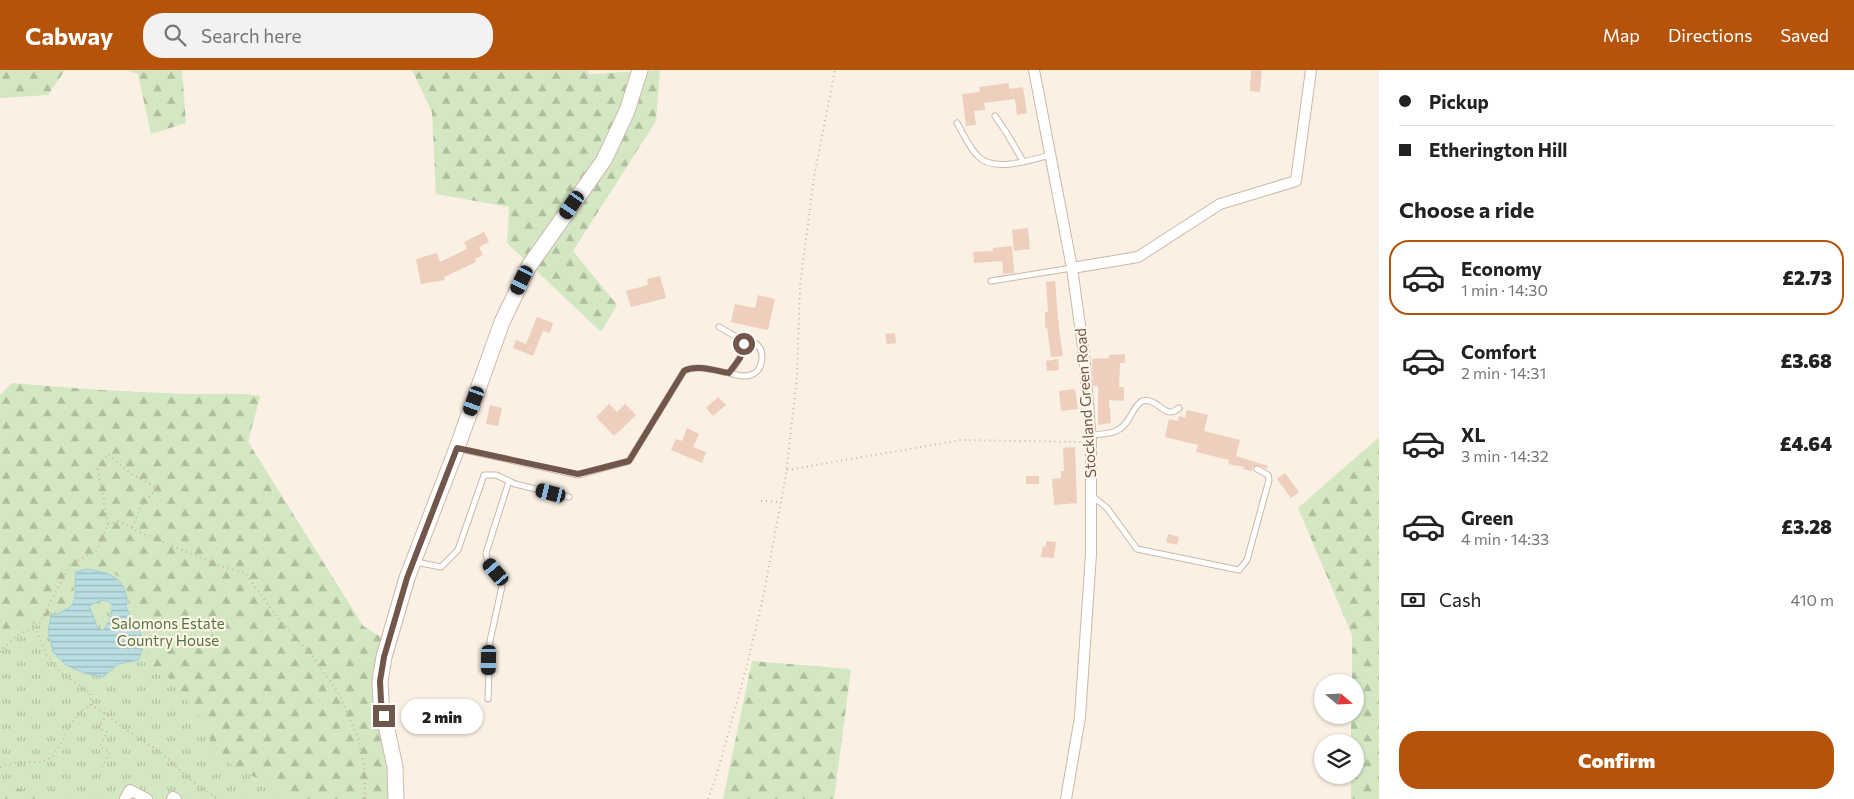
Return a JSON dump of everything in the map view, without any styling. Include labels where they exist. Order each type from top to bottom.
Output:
[{"type":"street","points":[[396,799],[395,767],[381,701],[380,681],[384,657],[407,578],[457,448],[502,322],[529,266],[604,160],[627,111],[640,70]]},
{"type":"street","name":"Stockland Green Road","points":[[1034,70],[1072,268],[1084,354],[1091,438],[1091,554],[1080,717],[1066,799]]},
{"type":"street","points":[[1072,268],[1138,257],[1220,204],[1296,181],[1311,70]]},
{"type":"street","points":[[125,799],[130,790],[147,799]]},
{"type":"street","points":[[172,799],[173,797],[176,799]]},
{"type":"lane","points":[[995,116],[1023,162]]},
{"type":"lane","points":[[957,122],[978,157],[989,164],[999,165],[1023,162],[1050,156]]},
{"type":"lane","points":[[991,281],[1072,268]]},
{"type":"lane","points":[[457,448],[578,474],[629,461],[684,371],[689,368],[696,368],[747,376],[754,374],[760,366],[762,357],[760,349],[753,342],[744,341],[719,327]]},
{"type":"lane","points":[[729,373],[740,358],[744,341]]},
{"type":"lane","points":[[1091,438],[1115,433],[1122,429],[1134,409],[1142,401],[1153,401],[1166,412],[1172,412],[1179,408]]},
{"type":"lane","points":[[1092,496],[1107,508],[1137,549],[1239,570],[1247,560],[1269,480],[1268,475],[1257,470]]},
{"type":"lane","points":[[413,561],[441,567],[458,550],[484,475],[496,475],[509,481],[569,498]]},
{"type":"lane","points":[[488,699],[490,641],[502,586],[496,572],[488,563],[486,553],[509,481]]},
{"type":"path","points":[[708,799],[716,777],[746,669],[763,598],[787,470],[797,376],[800,286],[814,177],[835,70]]},
{"type":"path","points":[[787,470],[962,440],[1091,438]]},
{"type":"path","points":[[91,705],[90,692],[60,672],[39,641],[36,630],[70,565],[97,550],[108,524],[98,468],[108,454],[130,473],[157,488],[141,506],[132,528]]},
{"type":"path","points":[[761,501],[781,502]]},
{"type":"path","points":[[108,524],[119,521],[218,564],[245,573],[275,614],[313,657],[339,694],[358,740],[365,773],[365,799]]},
{"type":"path","points":[[0,652],[22,633],[29,629],[36,630]]},
{"type":"path","points":[[91,705],[160,752],[198,786],[219,799]]},
{"type":"path","points":[[0,767],[18,762],[43,762],[54,755],[71,723],[82,711],[91,705]]},
{"type":"path","points":[[102,767],[110,752],[100,747],[107,732],[98,728],[106,714]]},
{"type":"green space","points":[[0,70],[65,70],[48,95],[0,98]]},
{"type":"green space","points":[[125,70],[182,70],[186,123],[151,134],[138,74]]},
{"type":"green space","points":[[412,70],[587,70],[589,74],[660,70],[656,121],[573,251],[617,305],[601,332],[507,243],[509,207],[436,194],[432,112]]},
{"type":"green space","name":"Salomons Estate Country House","points":[[12,383],[141,392],[260,396],[248,442],[363,626],[384,639],[390,799],[288,799],[289,795],[213,755],[207,726],[164,672],[147,664],[148,633],[132,609],[124,580],[113,573],[95,568],[75,569],[72,603],[66,608],[48,614],[45,630],[40,626],[30,623],[6,634],[0,628],[0,395]]},
{"type":"green space","name":"Salomons Estate Country House","points":[[112,391],[246,394],[260,396],[248,442],[363,626],[384,639],[390,799],[0,799],[0,414]]},
{"type":"green space","points":[[1379,437],[1379,799],[1351,799],[1351,784],[1364,784],[1364,734],[1351,734],[1351,724],[1364,724],[1364,674],[1352,674],[1352,635],[1298,508]]},
{"type":"green space","points":[[752,661],[851,669],[834,799],[723,799]]},
{"type":"green space","points":[[0,776],[4,781],[38,799],[0,799]]},
{"type":"water","points":[[85,569],[98,571],[109,574],[119,581],[125,591],[126,607],[142,638],[142,652],[138,660],[118,664],[103,677],[84,673],[66,665],[53,652],[48,632],[51,616],[72,604],[75,595],[76,572]],"holes":[[[102,600],[112,604],[112,611],[109,622],[103,630],[98,628],[89,606]]]},
{"type":"building","points":[[1251,70],[1262,70],[1260,92],[1250,91]]},
{"type":"building","points":[[1009,83],[1009,89],[1023,87],[1027,113],[1017,115],[1015,99],[984,103],[985,110],[974,111],[976,125],[966,126],[962,94],[980,92],[979,87]]},
{"type":"building","points":[[1028,228],[1030,249],[1014,251],[1012,230]]},
{"type":"building","points":[[484,232],[489,242],[479,247],[483,255],[475,259],[476,262],[444,277],[445,280],[421,284],[416,259],[437,253],[440,262],[467,249],[464,242]]},
{"type":"building","points":[[1012,246],[1014,273],[1003,274],[1002,261],[974,263],[973,252],[993,251],[993,248]]},
{"type":"building","points":[[660,276],[666,298],[631,307],[626,291],[648,285],[647,279]]},
{"type":"building","points":[[1055,281],[1063,356],[1051,357],[1047,327],[1045,328],[1045,312],[1048,312],[1046,282]]},
{"type":"building","points":[[758,295],[775,299],[768,330],[731,322],[735,304],[755,308]]},
{"type":"building","points":[[537,317],[553,323],[550,333],[543,331],[533,356],[513,348],[516,340],[526,344]]},
{"type":"building","points":[[895,333],[896,343],[887,344],[885,334]]},
{"type":"building","points":[[1125,354],[1125,363],[1120,363],[1119,387],[1124,387],[1124,401],[1109,400],[1111,423],[1098,425],[1098,386],[1093,386],[1092,359],[1109,358],[1109,355]]},
{"type":"building","points":[[1058,359],[1059,370],[1047,371],[1046,361]]},
{"type":"building","points":[[1075,389],[1078,409],[1061,411],[1059,391]]},
{"type":"building","points":[[718,397],[726,405],[713,416],[706,408]]},
{"type":"building","points":[[609,404],[617,412],[625,404],[636,415],[614,436],[596,417]]},
{"type":"building","points":[[490,405],[502,408],[498,426],[486,424]]},
{"type":"building","points":[[1187,410],[1208,415],[1204,431],[1240,440],[1236,456],[1268,466],[1267,469],[1257,465],[1253,467],[1252,471],[1243,469],[1244,467],[1228,464],[1229,460],[1196,452],[1198,445],[1165,437],[1169,419],[1178,421],[1179,416],[1185,418]]},
{"type":"building","points":[[687,428],[699,434],[693,447],[706,452],[702,463],[671,450],[676,439],[682,441]]},
{"type":"building","points":[[1075,447],[1077,503],[1054,505],[1052,479],[1061,478],[1061,471],[1064,471],[1063,448]]},
{"type":"building","points":[[1285,473],[1299,492],[1291,498],[1277,479]]},
{"type":"building","points":[[1026,476],[1039,476],[1039,484],[1026,484]]},
{"type":"building","points":[[1168,534],[1179,537],[1177,545],[1166,542]]},
{"type":"building","points":[[1046,541],[1056,542],[1054,558],[1041,557],[1043,546],[1046,547]]},
{"type":"route","points":[[384,716],[380,681],[384,657],[407,578],[457,448],[500,459],[578,474],[629,461],[670,396],[681,374],[689,368],[729,373],[740,358],[744,344]]}]
